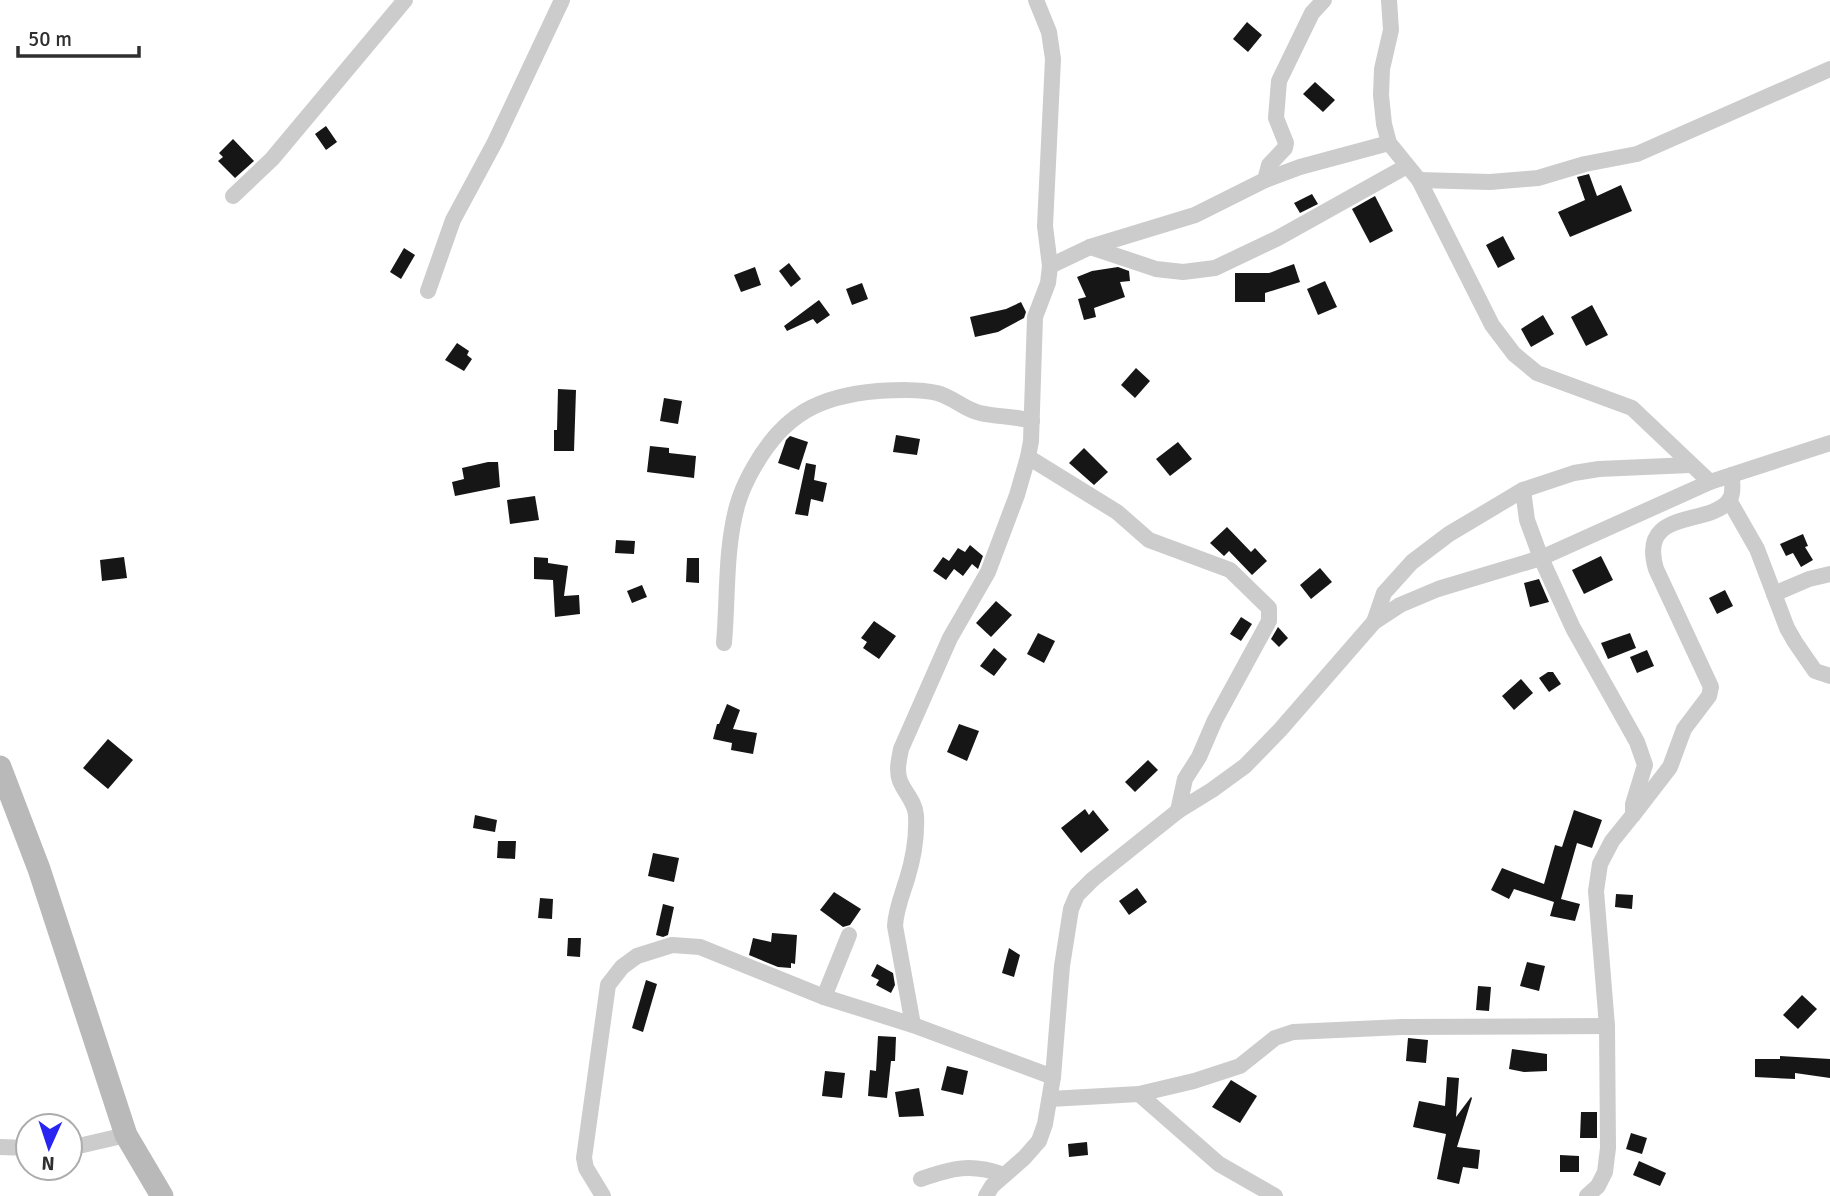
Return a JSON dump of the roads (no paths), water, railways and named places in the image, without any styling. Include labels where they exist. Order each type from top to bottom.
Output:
[{"type":"street","points":[[233,196],[272,159],[405,0]]},
{"type":"street","points":[[428,290],[453,220],[500,131],[562,0]]},
{"type":"street","points":[[913,1025],[895,926],[895,914],[913,854],[916,813],[900,780],[898,767],[901,749],[944,650],[988,572],[1028,457],[1032,421],[1035,317],[1048,283],[1050,266],[1045,226],[1053,59],[1049,32],[1036,0]]},
{"type":"street","points":[[1265,180],[1269,165],[1285,148],[1286,143],[1276,118],[1279,81],[1312,13],[1324,0]]},
{"type":"street","points":[[1389,0],[1391,30],[1382,69],[1381,95],[1389,144],[1419,180],[1487,315],[1514,354],[1527,366],[1548,378],[1632,408],[1710,482]]},
{"type":"street","points":[[1419,180],[1490,181],[1538,178],[1585,164],[1637,154],[1830,69]]},
{"type":"street","points":[[1050,266],[1090,247],[1195,215],[1265,180],[1338,155],[1389,144]]},
{"type":"street","points":[[1090,247],[1156,269],[1183,272],[1214,268],[1278,238],[1407,166]]},
{"type":"street","points":[[724,643],[727,563],[739,499],[761,454],[781,429],[802,411],[825,401],[856,393],[920,391],[952,398],[979,413],[1013,416],[1032,421]]},
{"type":"street","points":[[986,1196],[992,1186],[1039,1141],[1045,1124],[1053,1077],[1063,953],[1071,909],[1077,895],[1178,811],[1222,783],[1251,760],[1374,622],[1399,605],[1438,589],[1541,558],[1710,482],[1830,443]]},
{"type":"street","points":[[1028,457],[1117,512],[1149,540],[1230,570],[1269,608],[1269,621],[1185,779],[1178,811]]},
{"type":"street","points":[[1374,622],[1384,593],[1412,562],[1449,534],[1522,490],[1574,473],[1599,469],[1690,465]]},
{"type":"street","points":[[1587,1196],[1598,1186],[1605,1172],[1608,1148],[1608,1026],[1596,891],[1600,864],[1612,841],[1670,767],[1684,729],[1705,702],[1711,687],[1656,569],[1656,540],[1662,531],[1674,522],[1717,509],[1729,500],[1732,493],[1732,475]]},
{"type":"street","points":[[1522,490],[1527,520],[1541,558],[1573,628],[1643,757],[1644,770],[1633,804],[1633,815]]},
{"type":"street","points":[[1729,500],[1757,549],[1787,628],[1812,668],[1820,674],[1830,676]]},
{"type":"street","points":[[1774,594],[1809,579],[1830,574]]},
{"type":"street","points":[[0,767],[39,869],[126,1135],[162,1196]]},
{"type":"street","points":[[824,997],[849,935]]},
{"type":"street","points":[[603,1196],[586,1168],[584,1158],[604,1000],[608,985],[622,967],[637,956],[654,950],[686,944],[700,947],[824,997],[913,1025],[1053,1077]]},
{"type":"street","points":[[1050,1099],[1139,1094],[1194,1080],[1240,1066],[1275,1038],[1293,1032],[1402,1027],[1608,1026]]},
{"type":"street","points":[[1139,1094],[1219,1164],[1275,1196]]},
{"type":"street","points":[[84,1145],[126,1135]]},
{"type":"street","points":[[920,1179],[952,1169],[971,1167],[1004,1175]]}]
